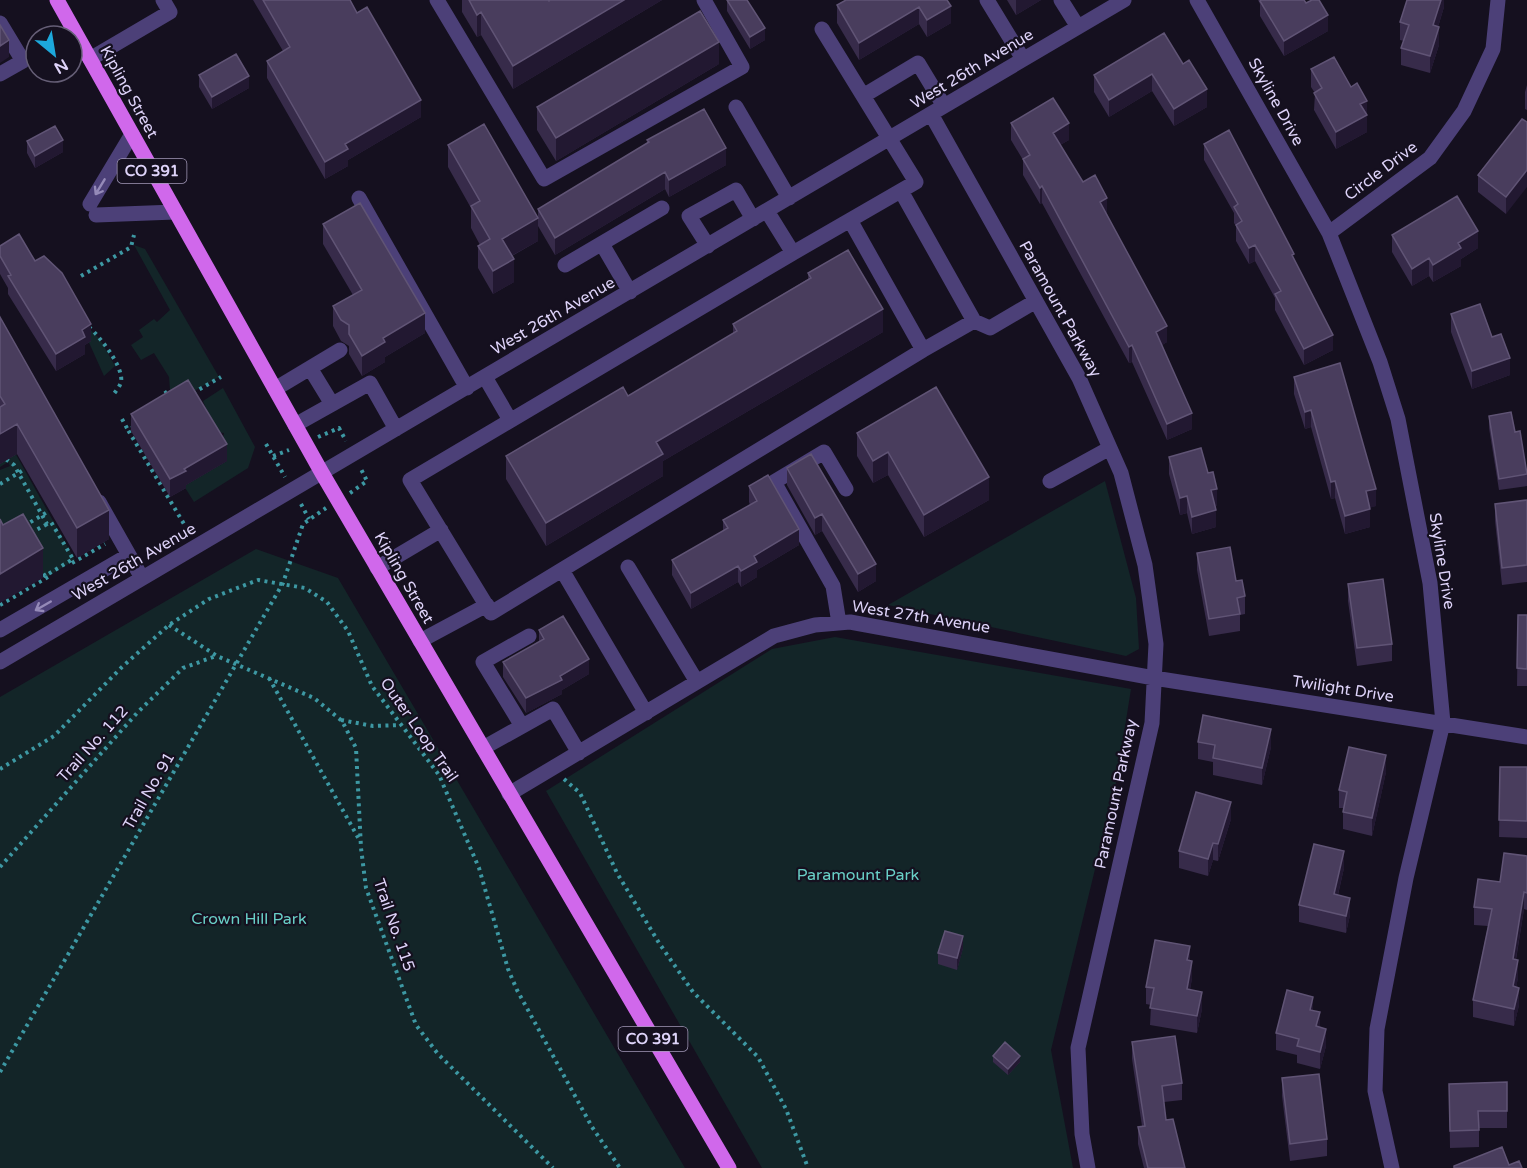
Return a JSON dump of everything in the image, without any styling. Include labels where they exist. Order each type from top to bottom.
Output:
[{"type":"main road","name":"Kipling Street","points":[[57,0],[294,425],[729,1168]]},
{"type":"street","points":[[90,59],[170,12],[163,0]]},
{"type":"street","points":[[437,0],[544,179],[742,67],[704,0]]},
{"type":"street","points":[[987,0],[1023,60]]},
{"type":"street","points":[[1061,0],[1078,27]]},
{"type":"street","name":"West 26th Avenue","points":[[2,656],[322,473],[1124,0]]},
{"type":"street","name":"Skyline Drive","points":[[1197,0],[1329,233],[1380,362],[1398,419],[1430,583],[1443,723],[1406,878],[1377,1029],[1375,1091],[1392,1168]]},
{"type":"street","name":"Circle Drive","points":[[1329,233],[1430,158],[1464,111],[1493,49],[1498,0]]},
{"type":"street","points":[[0,23],[23,61],[0,74]]},
{"type":"street","points":[[822,29],[916,182],[410,480],[491,613],[974,321]]},
{"type":"street","name":"Paramount Parkway","points":[[863,96],[918,63],[938,110],[1036,301],[1079,378],[1121,473],[1144,565],[1156,644],[1152,723],[1078,1048],[1082,1134],[1088,1168]]},
{"type":"street","points":[[736,107],[789,198]]},
{"type":"street","points":[[132,134],[93,209],[175,212]]},
{"type":"street","points":[[708,246],[690,216],[735,190],[753,219]]},
{"type":"street","points":[[901,191],[974,321],[990,328],[1036,301]]},
{"type":"street","points":[[359,198],[467,388]]},
{"type":"street","points":[[565,265],[662,208]]},
{"type":"street","points":[[767,211],[793,253]]},
{"type":"street","points":[[850,220],[923,350]]},
{"type":"street","points":[[602,244],[630,292]]},
{"type":"street","points":[[275,389],[340,350]]},
{"type":"street","points":[[310,368],[332,404]]},
{"type":"street","points":[[485,377],[510,420]]},
{"type":"street","points":[[294,425],[370,383],[396,429]]},
{"type":"street","points":[[1050,481],[1110,448]]},
{"type":"street","points":[[839,623],[833,586],[774,482],[824,452],[846,489]]},
{"type":"street","points":[[90,486],[142,578]]},
{"type":"street","points":[[377,568],[441,530]]},
{"type":"street","points":[[0,630],[129,555]]},
{"type":"street","points":[[628,567],[697,682]]},
{"type":"street","points":[[562,570],[646,713]]},
{"type":"street","points":[[420,641],[487,606]]},
{"type":"street","name":"West 27th Avenue","points":[[509,794],[774,636],[815,625],[850,622],[1154,678]]},
{"type":"street","points":[[522,726],[483,662],[529,636]]},
{"type":"street","name":"Twilight Drive","points":[[1154,678],[1527,737]]},
{"type":"street","points":[[483,748],[553,709],[579,753]]},
{"type":"path","points":[[81,276],[131,247],[134,235]]},
{"type":"path","points":[[83,320],[100,338],[120,372],[121,384],[113,395]]},
{"type":"path","points":[[190,395],[221,377]]},
{"type":"path","points":[[169,407],[162,395],[170,390]]},
{"type":"path","points":[[122,419],[184,524]]},
{"type":"path","points":[[128,430],[138,424]]},
{"type":"path","points":[[0,455],[14,465],[47,524]]},
{"type":"path","points":[[0,484],[25,469]]},
{"type":"path","points":[[15,531],[50,511]]},
{"type":"path","name":"Trail No. 91","points":[[0,1072],[284,583],[303,524],[309,519]]},
{"type":"path","points":[[22,538],[51,522],[73,559],[45,576],[39,567]]},
{"type":"path","points":[[0,604],[118,536]]},
{"type":"path","name":"Outer Loop Trail","points":[[0,769],[54,736],[122,667],[169,625],[209,599],[258,580],[305,588],[327,602],[348,631],[372,687],[439,775],[455,807],[478,868],[508,969],[517,990],[592,1127],[620,1168]]},
{"type":"path","name":"Trail No. 115","points":[[169,625],[217,656],[314,698],[340,720],[356,748],[366,888],[417,1025],[438,1054],[554,1168]]},
{"type":"path","name":"Trail No. 112","points":[[0,867],[129,722],[183,668],[217,656]]},
{"type":"path","points":[[268,677],[361,842]]},
{"type":"path","points":[[340,720],[387,727],[402,725]]},
{"type":"path","points":[[563,778],[580,794],[617,873],[659,943],[693,992],[758,1057],[786,1109],[808,1168]]},
{"type":"green space","points":[[134,245],[145,249],[219,377],[171,404],[169,377],[154,353],[141,360],[131,345],[143,337],[139,330],[154,319],[157,322],[170,310]]},
{"type":"green space","points":[[78,318],[100,339],[115,366],[104,376]]},
{"type":"green space","points":[[223,388],[255,447],[248,468],[194,502],[184,486],[227,461],[220,451],[224,433],[216,432],[203,401]]},
{"type":"green space","points":[[0,426],[75,560],[45,578],[24,543],[0,549],[0,470],[10,466],[8,462],[0,467]]},
{"type":"green space","points":[[1105,481],[1136,598],[1139,649],[1126,656],[888,605]]},
{"type":"green space","name":"Crown Hill Park","points":[[256,549],[338,578],[685,1168],[0,1168],[0,697]]},
{"type":"green space","name":"Paramount Park","points":[[835,637],[1131,689],[1116,783],[1051,1050],[1073,1168],[762,1168],[546,791],[772,649]]},
{"type":"building","points":[[263,0],[350,0],[357,13],[367,7],[421,100],[345,144],[348,149],[325,162],[267,61],[290,47]]},
{"type":"building","points":[[469,0],[624,0],[513,66],[481,12],[477,15]]},
{"type":"building","points":[[727,0],[747,0],[765,28],[750,37]]},
{"type":"building","points":[[846,0],[947,0],[951,6],[927,20],[919,7],[859,43],[837,5]]},
{"type":"building","points":[[1261,0],[1304,0],[1306,3],[1319,0],[1328,15],[1284,41]]},
{"type":"building","points":[[1407,0],[1441,0],[1433,25],[1439,27],[1430,56],[1401,48],[1409,25],[1400,22]]},
{"type":"building","points":[[700,11],[719,42],[556,138],[537,107]]},
{"type":"building","points":[[0,25],[9,40],[0,46]]},
{"type":"building","points":[[1164,33],[1183,64],[1189,60],[1207,89],[1174,109],[1152,74],[1109,100],[1094,75]]},
{"type":"building","points":[[236,54],[249,76],[212,97],[199,75]]},
{"type":"building","points":[[1334,57],[1351,87],[1357,83],[1367,101],[1360,104],[1367,115],[1336,132],[1314,93],[1322,88],[1311,69]]},
{"type":"building","points":[[1053,98],[1069,123],[1053,133],[1083,182],[1095,175],[1107,198],[1100,202],[1167,326],[1156,332],[1192,413],[1167,424],[1132,345],[1129,347],[1042,186],[1040,188],[1023,159],[1030,155],[1011,123]]},
{"type":"building","points":[[704,109],[726,148],[669,180],[665,172],[555,238],[538,209],[649,142],[647,140]]},
{"type":"building","points":[[1522,119],[1527,122],[1527,170],[1506,197],[1478,175]]},
{"type":"building","points":[[484,124],[538,218],[502,239],[514,259],[493,271],[478,246],[490,239],[471,206],[480,201],[448,145]]},
{"type":"building","points":[[55,126],[63,140],[35,156],[27,141]]},
{"type":"building","points":[[1229,130],[1294,254],[1292,255],[1333,335],[1304,349],[1275,294],[1281,291],[1255,245],[1249,248],[1236,225],[1242,221],[1234,207],[1238,204],[1204,144]]},
{"type":"building","points":[[1457,196],[1478,231],[1458,243],[1461,248],[1433,265],[1429,258],[1412,269],[1392,235]]},
{"type":"building","points":[[360,203],[425,313],[383,338],[385,342],[362,356],[349,334],[349,325],[341,320],[333,306],[362,290],[323,224]]},
{"type":"building","points":[[19,234],[35,261],[44,256],[62,273],[91,324],[82,330],[85,337],[56,354],[8,276],[11,275],[0,256],[0,246]]},
{"type":"building","points":[[848,250],[883,309],[656,442],[663,454],[546,523],[506,456],[623,387],[628,396],[737,331],[733,324],[811,278],[808,273]]},
{"type":"building","points":[[1480,304],[1492,337],[1501,334],[1510,358],[1472,371],[1451,314]]},
{"type":"building","points":[[0,317],[109,510],[77,528],[17,424],[0,434],[0,407],[5,404],[0,396]]},
{"type":"building","points":[[1340,363],[1376,489],[1366,491],[1370,509],[1345,516],[1335,481],[1331,482],[1311,410],[1305,412],[1294,377]]},
{"type":"building","points":[[188,380],[227,444],[170,479],[131,414]]},
{"type":"building","points":[[936,387],[989,477],[924,515],[888,452],[873,461],[857,433]]},
{"type":"building","points":[[1511,412],[1515,432],[1520,431],[1527,474],[1499,479],[1489,416]]},
{"type":"building","points":[[1201,448],[1208,473],[1213,472],[1217,489],[1211,490],[1216,510],[1192,517],[1187,496],[1180,498],[1169,457]]},
{"type":"building","points":[[811,454],[876,564],[858,574],[822,514],[815,518],[787,468]]},
{"type":"building","points":[[768,475],[799,529],[754,556],[757,562],[741,571],[738,566],[691,593],[672,560],[728,528],[723,520],[757,501],[749,486]]},
{"type":"building","points":[[1527,500],[1527,565],[1502,568],[1495,504]]},
{"type":"building","points":[[23,514],[43,548],[0,574],[0,519],[3,525]]},
{"type":"building","points":[[1230,547],[1236,581],[1242,580],[1245,596],[1237,598],[1240,614],[1209,619],[1197,553]]},
{"type":"building","points":[[1383,579],[1392,644],[1357,648],[1348,584]]},
{"type":"building","points":[[1518,615],[1527,615],[1527,669],[1517,668]]},
{"type":"building","points":[[563,616],[589,659],[560,676],[562,680],[526,698],[503,662],[544,639],[539,630]]},
{"type":"building","points":[[1203,715],[1271,729],[1262,768],[1213,758],[1215,745],[1198,742]]},
{"type":"building","points":[[1349,747],[1386,755],[1372,818],[1343,812],[1347,792],[1339,790]]},
{"type":"building","points":[[1500,767],[1527,767],[1527,821],[1499,820]]},
{"type":"building","points":[[1196,792],[1231,802],[1218,844],[1213,843],[1208,859],[1179,851]]},
{"type":"building","points":[[1314,844],[1344,851],[1334,894],[1350,898],[1346,916],[1299,905]]},
{"type":"building","points":[[1504,853],[1527,856],[1527,893],[1524,892],[1513,959],[1518,960],[1513,986],[1519,988],[1514,1009],[1473,1000],[1492,909],[1474,907],[1478,879],[1500,882]]},
{"type":"building","points":[[945,931],[963,936],[957,958],[938,953]]},
{"type":"building","points":[[1155,940],[1190,946],[1187,960],[1192,961],[1187,989],[1202,992],[1197,1016],[1150,1008],[1154,988],[1146,987]]},
{"type":"building","points":[[1287,990],[1313,997],[1310,1010],[1320,1012],[1316,1026],[1326,1029],[1320,1052],[1297,1046],[1299,1039],[1276,1033]]},
{"type":"building","points":[[1175,1036],[1182,1083],[1162,1086],[1166,1120],[1173,1119],[1185,1168],[1148,1168],[1138,1127],[1145,1126],[1132,1042]]},
{"type":"building","points":[[1005,1042],[1020,1056],[1008,1069],[993,1056]]},
{"type":"building","points":[[1319,1074],[1327,1139],[1290,1144],[1282,1078]]},
{"type":"building","points":[[1507,1082],[1507,1111],[1478,1111],[1479,1130],[1450,1131],[1449,1084]]},
{"type":"building","points":[[1502,1147],[1509,1165],[1519,1161],[1522,1168],[1454,1168],[1454,1166]]}]
